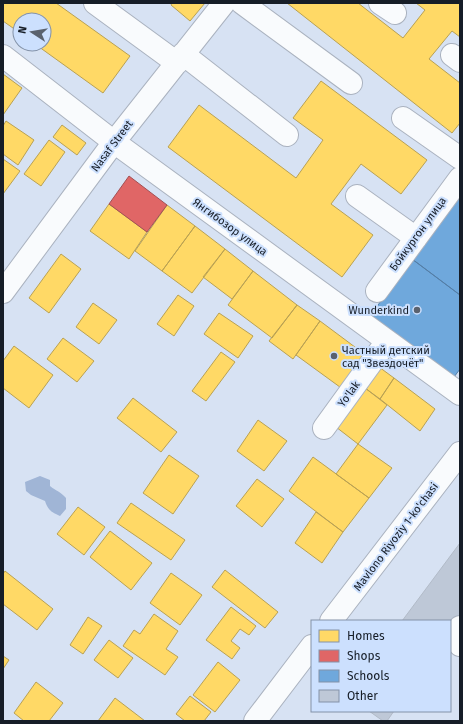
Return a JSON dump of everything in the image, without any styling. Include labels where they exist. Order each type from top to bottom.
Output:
[{"type":"street","points":[[95,3],[180,58],[287,135]]},
{"type":"street","name":"Nasaf Street","points":[[3,292],[114,142],[224,3]]},
{"type":"street","points":[[242,3],[352,83]]},
{"type":"street","name":"Янгибозор улица","points":[[3,56],[114,142],[460,394]]},
{"type":"street","points":[[403,118],[460,158]]},
{"type":"street","name":"Бойкургон улица","points":[[377,291],[460,178]]},
{"type":"street","points":[[357,196],[416,238]]},
{"type":"street","name":"Yo'lak","points":[[324,428],[387,341]]},
{"type":"street","name":"Mavlono Riyoziy 1-ko'chasi","points":[[333,620],[460,453]]},
{"type":"street","points":[[460,627],[457,640],[460,645]]},
{"type":"street","points":[[255,721],[311,647]]},
{"type":"water","points":[[40,476],[50,480],[50,486],[66,498],[66,509],[60,516],[47,507],[45,501],[31,495],[26,491],[25,482]]},
{"type":"building: Homes","points":[[3,3],[56,3],[130,56],[103,93],[46,52],[52,52],[52,12],[12,12],[12,27],[3,21]]},
{"type":"building: Homes","points":[[172,3],[205,3],[190,21],[171,5]]},
{"type":"building: Homes","points":[[287,3],[358,3],[403,38],[425,10],[416,3],[460,3],[460,37],[452,31],[429,59],[460,83],[460,123],[452,133]]},
{"type":"building: Homes","points":[[3,74],[22,88],[3,115]]},
{"type":"building: Homes","points":[[321,81],[427,160],[401,194],[361,164],[331,204],[373,235],[342,277],[168,147],[199,105],[296,178],[323,140],[293,118]]},
{"type":"building: Homes","points":[[6,121],[34,140],[18,165],[3,154],[3,126]]},
{"type":"building: Homes","points":[[62,125],[86,143],[77,155],[53,137]]},
{"type":"building: Homes","points":[[49,140],[65,152],[41,186],[24,174]]},
{"type":"building: Homes","points":[[3,159],[20,171],[3,194]]},
{"type":"building: Homes","points":[[109,204],[147,232],[129,259],[90,231]]},
{"type":"building: Homes","points":[[167,205],[195,226],[162,271],[135,251]]},
{"type":"building: Homes","points":[[195,226],[225,249],[192,293],[162,271]]},
{"type":"building: Homes","points":[[225,249],[253,271],[232,299],[203,277]]},
{"type":"building: Homes","points":[[61,254],[81,269],[49,313],[29,298]]},
{"type":"building: Homes","points":[[253,271],[297,305],[272,338],[228,305]]},
{"type":"building: Homes","points":[[178,295],[194,306],[174,336],[157,324]]},
{"type":"building: Homes","points":[[93,303],[117,320],[99,344],[76,327]]},
{"type":"building: Homes","points":[[297,305],[320,321],[293,359],[269,341]]},
{"type":"building: Homes","points":[[219,313],[253,336],[238,358],[204,334]]},
{"type":"building: Homes","points":[[320,321],[367,356],[344,390],[296,355]]},
{"type":"building: Homes","points":[[63,338],[94,361],[77,382],[47,359]]},
{"type":"building: Homes","points":[[14,346],[53,375],[29,408],[3,388],[3,361]]},
{"type":"building: Homes","points":[[221,352],[235,362],[206,401],[192,391]]},
{"type":"building: Homes","points":[[379,367],[394,378],[380,399],[365,388]]},
{"type":"building: Homes","points":[[394,378],[435,409],[420,431],[380,399]]},
{"type":"building: Homes","points":[[365,388],[387,405],[358,444],[336,427]]},
{"type":"building: Homes","points":[[133,398],[177,432],[161,452],[117,418]]},
{"type":"building: Homes","points":[[258,420],[287,441],[264,471],[237,451]]},
{"type":"building: Homes","points":[[358,444],[392,468],[369,498],[336,474]]},
{"type":"building: Homes","points":[[169,455],[199,476],[173,514],[143,493]]},
{"type":"building: Homes","points":[[313,457],[369,498],[343,532],[289,491]]},
{"type":"building: Homes","points":[[257,479],[284,499],[262,527],[236,506]]},
{"type":"building: Homes","points":[[131,503],[185,540],[171,560],[117,523]]},
{"type":"building: Homes","points":[[78,507],[105,527],[84,555],[57,534]]},
{"type":"building: Homes","points":[[316,512],[343,532],[322,563],[295,543]]},
{"type":"building: Homes","points":[[110,531],[152,563],[131,590],[90,557]]},
{"type":"building: Homes","points":[[225,570],[278,612],[265,628],[212,587]]},
{"type":"building: Homes","points":[[5,571],[53,609],[37,630],[3,604],[3,574]]},
{"type":"building: Homes","points":[[171,573],[202,595],[180,625],[150,603]]},
{"type":"building: Homes","points":[[231,607],[256,626],[249,635],[240,629],[231,641],[240,648],[232,659],[206,640]]},
{"type":"building: Homes","points":[[154,614],[178,631],[166,649],[178,657],[165,675],[123,646],[134,630],[140,634]]},
{"type":"building: Homes","points":[[88,617],[102,626],[83,654],[70,645]]},
{"type":"building: Homes","points":[[109,640],[133,658],[118,678],[94,660]]},
{"type":"building: Homes","points":[[3,656],[9,660],[3,669]]},
{"type":"building: Homes","points":[[218,662],[240,680],[215,712],[193,695]]},
{"type":"building: Homes","points":[[36,682],[63,703],[49,721],[24,721],[14,713]]},
{"type":"building: Homes","points":[[190,696],[211,712],[204,721],[185,721],[176,714]]},
{"type":"building: Homes","points":[[115,698],[145,721],[98,721]]},
{"type":"building: Shops","points":[[129,176],[167,205],[147,232],[109,204]]},
{"type":"building: Schools","points":[[460,196],[460,295],[412,259]]},
{"type":"building: Schools","name":"Wunderkind","points":[[412,259],[460,295],[460,369],[448,385],[364,324]]},
{"type":"building: Other","points":[[460,543],[460,622],[451,634],[451,620],[403,620]]},
{"type":"building: Other","points":[[370,712],[393,712],[387,721],[383,721]]},
{"type":"place","name":"Wunderkind","points":[[417,310]]},
{"type":"place","name":"Частный детский сад \"Звездочёт\"","points":[[334,356]]}]
